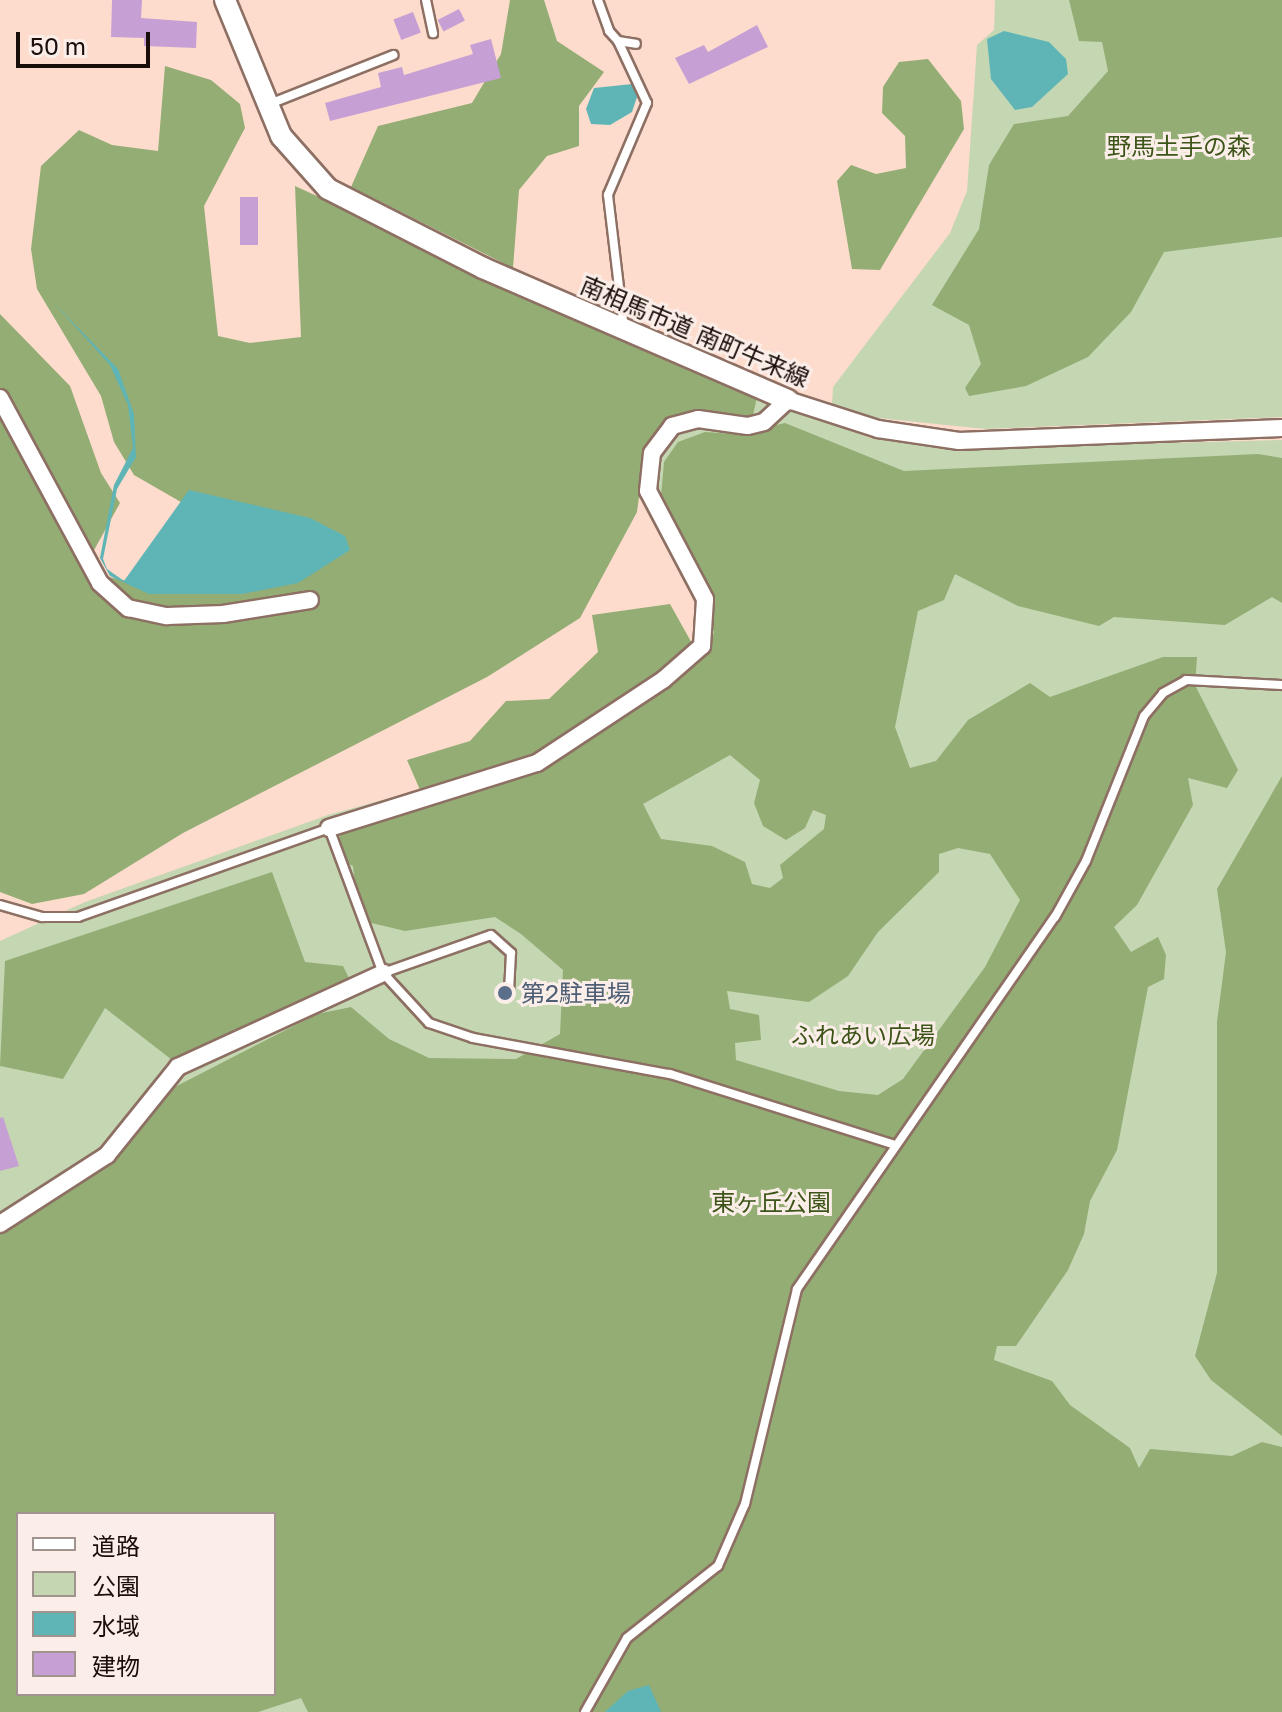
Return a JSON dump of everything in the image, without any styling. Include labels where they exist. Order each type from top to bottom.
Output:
[{"type":"street","name":"南相馬市道 南町牛来線","points":[[225,0],[266,106],[295,157],[341,198],[624,330],[788,400],[878,429],[959,441],[1282,428]]},
{"type":"street","points":[[0,398],[100,583],[128,608],[167,616],[223,614],[310,600]]},
{"type":"street","points":[[329,828],[537,763],[663,680],[702,646],[705,599],[648,491],[652,453],[672,426],[698,419],[748,426],[764,422],[788,400]]},
{"type":"street","points":[[0,1224],[107,1155],[178,1067],[383,973]]},
{"type":"lane","points":[[426,0],[433,33]]},
{"type":"lane","points":[[598,0],[647,103],[608,195],[624,330]]},
{"type":"lane","points":[[618,41],[636,44]]},
{"type":"lane","points":[[266,106],[393,55]]},
{"type":"lane","points":[[585,1712],[636,1628],[718,1566],[752,1477],[791,1302],[892,1144],[1055,917],[1156,700],[1202,677],[1282,685]]},
{"type":"lane","points":[[0,905],[42,917],[78,917],[329,828],[383,973],[416,1013],[450,1033],[670,1074],[892,1144]]},
{"type":"lane","points":[[383,973],[491,935],[511,953],[509,990]]},
{"type":"green space","points":[[510,0],[544,0],[557,41],[604,72],[579,106],[579,146],[547,156],[519,190],[513,268],[351,187],[378,126],[472,103],[501,54]]},
{"type":"green space","points":[[995,0],[1282,0],[1282,417],[985,429],[869,417],[832,404],[833,387],[950,233],[967,191],[977,45],[994,30]]},
{"type":"green space","name":"野馬土手の森","points":[[1069,0],[1282,0],[1282,237],[1164,252],[1131,312],[1088,357],[1026,386],[969,396],[965,388],[981,364],[969,325],[932,305],[979,229],[989,165],[1014,124],[1068,116],[1108,71],[1102,42],[1079,41]]},
{"type":"green space","points":[[928,59],[961,101],[964,129],[880,270],[852,269],[837,181],[851,165],[876,174],[906,168],[905,136],[882,113],[883,87],[899,62]]},
{"type":"green space","points":[[165,66],[211,80],[240,104],[245,128],[204,206],[218,336],[250,343],[301,337],[295,186],[757,397],[753,415],[677,434],[643,467],[637,512],[580,618],[487,677],[183,833],[84,894],[32,904],[0,892],[0,314],[70,386],[101,473],[120,503],[82,572],[144,584],[200,513],[134,475],[114,442],[101,396],[37,289],[31,249],[41,166],[79,130],[112,145],[158,151]]},
{"type":"green space","name":"東ヶ丘公園","points":[[735,389],[870,438],[942,449],[1282,440],[1282,1712],[0,1712],[0,941],[85,902],[328,815],[466,777],[678,658],[694,638],[695,600],[637,486],[643,446]]},
{"type":"green space","name":"東ヶ丘公園","points":[[785,423],[904,471],[1258,454],[1282,458],[1282,603],[1272,597],[1225,625],[1114,617],[1099,626],[1018,606],[955,574],[944,600],[918,611],[895,727],[910,768],[936,761],[968,720],[1030,683],[1050,697],[1163,657],[1197,657],[1195,685],[1238,770],[1227,788],[1188,778],[1193,805],[1137,905],[1114,927],[1131,952],[1158,937],[1166,955],[1164,979],[1148,987],[1117,1150],[1090,1201],[1084,1234],[1068,1270],[1016,1346],[997,1346],[994,1360],[1052,1381],[1070,1405],[1130,1448],[1139,1468],[1150,1449],[1232,1456],[1262,1442],[1282,1447],[1282,1712],[308,1712],[301,1698],[258,1712],[0,1712],[0,1229],[70,1181],[167,1091],[317,1014],[351,1007],[389,1039],[429,1058],[516,1059],[560,1034],[563,970],[521,934],[495,917],[405,931],[359,920],[353,866],[335,857],[332,846],[346,829],[427,806],[407,760],[470,741],[506,701],[549,699],[598,652],[592,615],[670,604],[694,647],[707,652],[714,632],[702,606],[704,591],[710,589],[688,555],[658,530],[664,462],[678,442],[705,432],[736,434]],"holes":[[[730,755],[760,780],[754,803],[763,826],[786,840],[805,828],[813,810],[826,815],[824,829],[780,865],[783,878],[770,888],[752,884],[745,862],[712,846],[661,839],[643,804]],[[958,848],[990,854],[1020,900],[985,967],[903,1079],[878,1095],[839,1091],[736,1060],[735,1043],[761,1040],[759,1015],[730,1009],[727,991],[809,1002],[848,976],[878,932],[939,872],[939,854]]]},
{"type":"green space","points":[[1282,776],[1282,1436],[1211,1380],[1195,1356],[1217,1273],[1217,1022],[1226,952],[1217,889]]},
{"type":"green space","points":[[272,872],[305,962],[343,966],[349,978],[176,1063],[105,1008],[63,1079],[0,1066],[5,961]]},
{"type":"water","points":[[1004,31],[1049,42],[1066,59],[1068,74],[1032,107],[1015,110],[991,79],[987,39]]},
{"type":"water","points":[[632,84],[637,97],[632,112],[610,125],[591,124],[586,109],[594,88]]},
{"type":"water","points":[[53,302],[118,369],[134,414],[136,457],[117,489],[103,559],[107,569],[124,581],[189,490],[310,518],[345,536],[350,550],[298,583],[242,594],[149,594],[110,576],[100,558],[114,485],[133,448],[128,405],[110,365]]},
{"type":"water","points":[[649,1685],[661,1712],[605,1712],[628,1691]]},
{"type":"building","points":[[112,0],[142,0],[141,18],[197,22],[196,48],[144,46],[144,38],[111,37]]},
{"type":"building","points":[[459,9],[465,21],[444,31],[438,20]]},
{"type":"building","points":[[413,12],[421,33],[401,40],[393,20]]},
{"type":"building","points":[[757,25],[768,47],[689,84],[675,58],[704,45],[708,52]]},
{"type":"building","points":[[491,39],[501,78],[330,121],[325,103],[381,87],[378,73],[402,67],[404,75],[473,54],[470,45]]},
{"type":"building","points":[[240,197],[258,197],[258,245],[240,245]]},
{"type":"building","points":[[3,1117],[19,1166],[0,1171],[0,1118]]},
{"type":"place","name":"第2駐車場","points":[[505,993]]},
{"type":"park label","name":"ふれあい広場","points":[[863,1035]]}]
